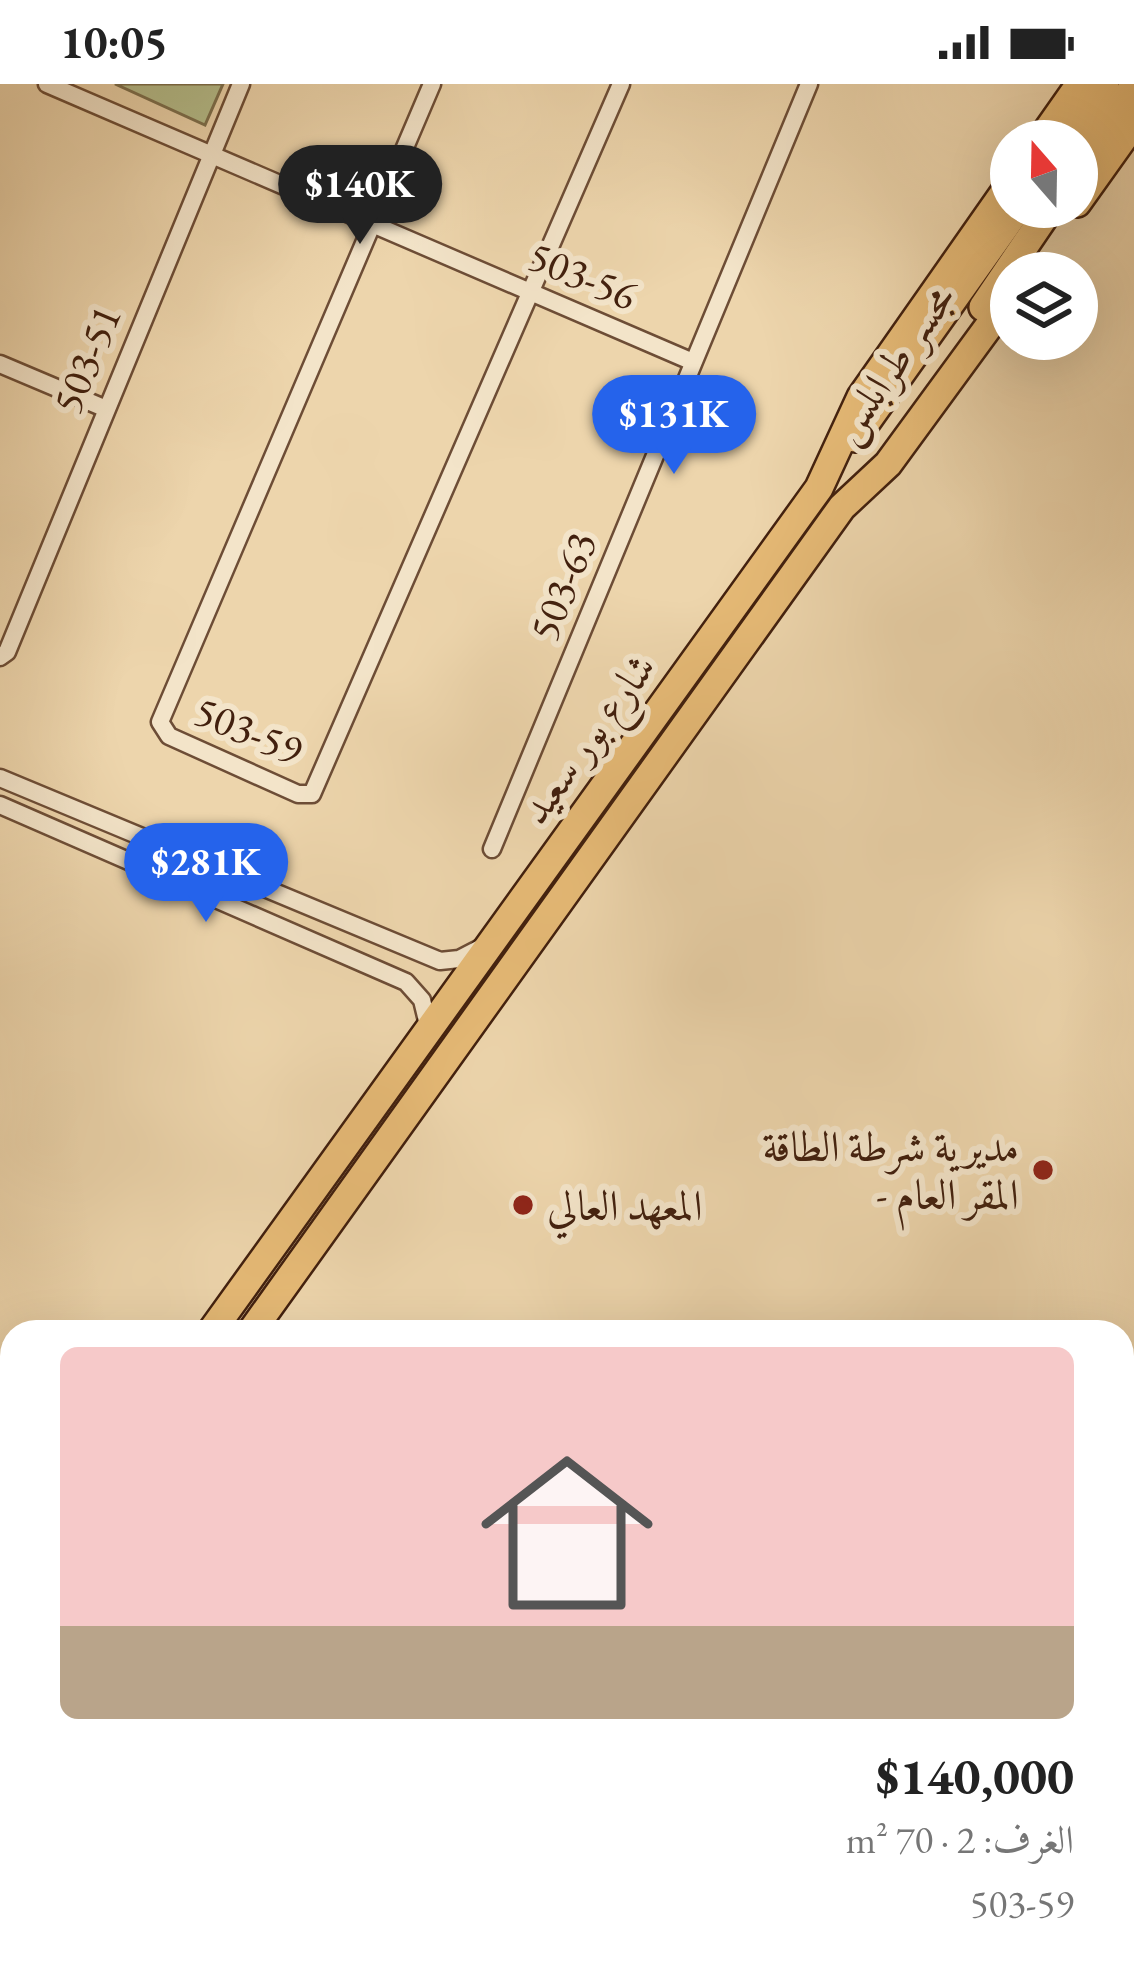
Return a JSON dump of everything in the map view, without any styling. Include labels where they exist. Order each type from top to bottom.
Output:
[{"type":"main road","points":[[1055,120],[1080,84]]},
{"type":"main road","points":[[1080,120],[1105,84]]},
{"type":"main road","points":[[1098,139],[1134,86]]},
{"type":"main road","points":[[1098,174],[1134,123]]},
{"type":"main road","name":"شارع بور سعيد","points":[[221,1320],[819,488],[861,397],[990,212]]},
{"type":"main road","points":[[819,488],[937,350],[1007,228]]},
{"type":"main road","name":"مجسر طرابلس","points":[[842,507],[937,350],[1035,228]]},
{"type":"main road","name":"شارع بور سعيد","points":[[260,1320],[842,507],[888,464],[990,325]]},
{"type":"street","name":"503-56","points":[[47,84],[694,362]]},
{"type":"street","name":"503-51","points":[[0,657],[7,652],[104,408],[242,84]]},
{"type":"street","points":[[374,224],[432,84]]},
{"type":"street","points":[[530,292],[621,84]]},
{"type":"street","name":"503-63","points":[[492,849],[808,84]]},
{"type":"street","name":"503-59","points":[[374,224],[160,722],[169,736],[298,794],[312,794],[530,292]]},
{"type":"street","points":[[0,364],[104,408]]},
{"type":"street","points":[[2,784],[440,961],[459,959],[492,942]]},
{"type":"street","points":[[0,806],[406,982],[422,1000],[429,1031]]},
{"type":"green space","points":[[115,84],[223,84],[205,125]]},
{"type":"place","name":"مديرية شرطة الطاقة - المقر العام","points":[[1043,1170]]},
{"type":"place","name":"المعهد العالي","points":[[523,1205]]}]
